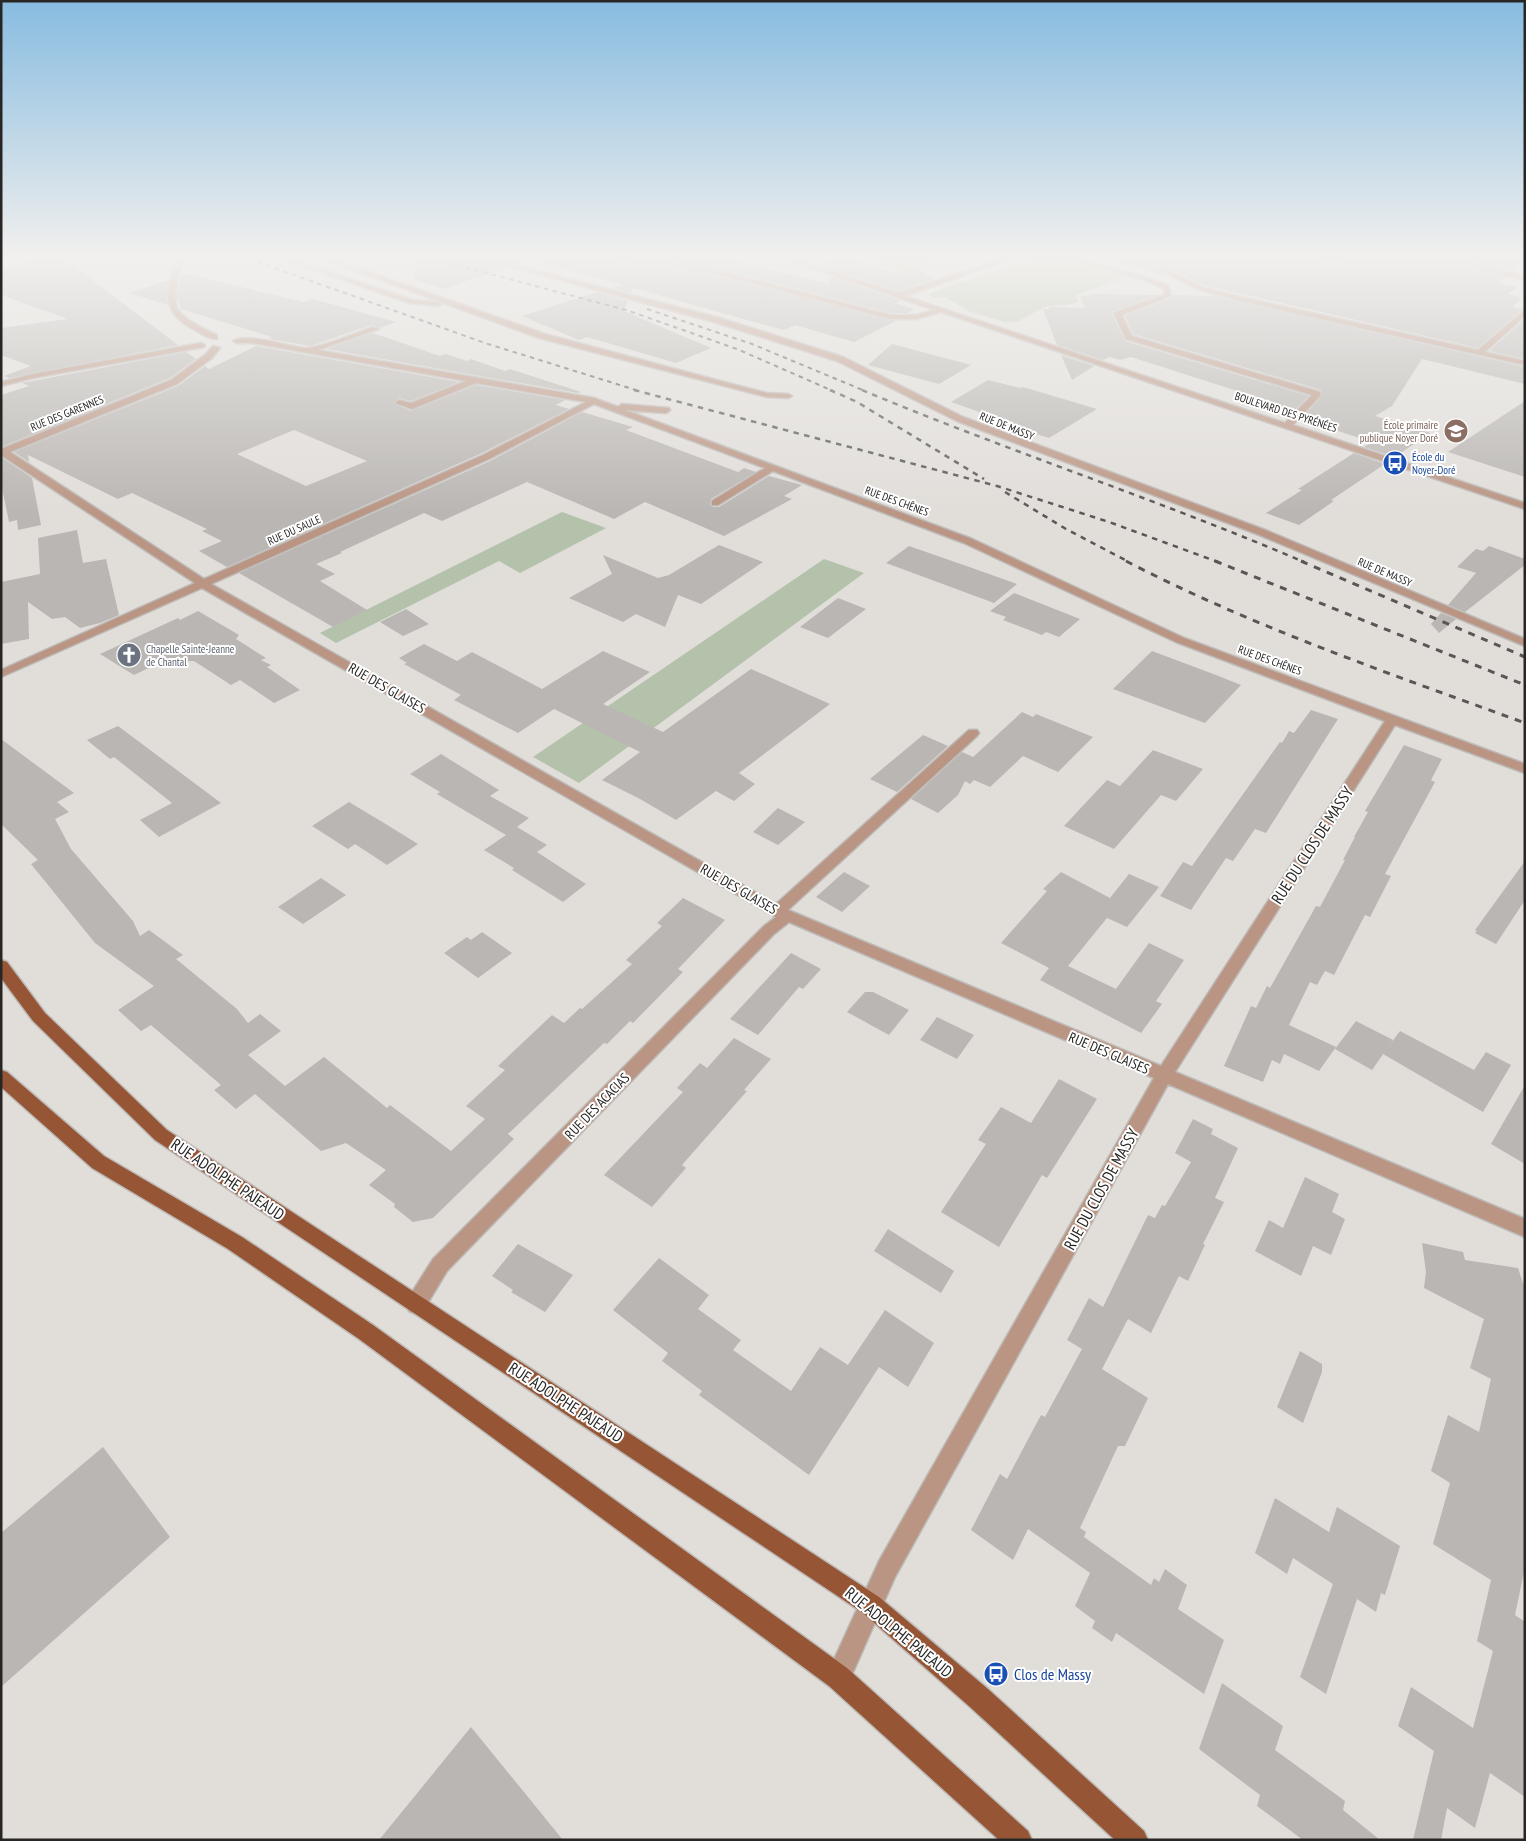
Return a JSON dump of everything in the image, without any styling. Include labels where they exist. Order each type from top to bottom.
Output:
[{"type":"main road","name":"RUE ADOLPHE PAJEAUD","points":[[1,966],[39,1017],[161,1134],[871,1604],[979,1698],[1134,1840]]},
{"type":"main road","points":[[1,1077],[98,1162],[235,1244],[366,1332],[838,1677],[1019,1840]]},
{"type":"street","points":[[1,384],[33,376],[220,342]]},
{"type":"street","name":"RUE DES GARENNES","points":[[2,452],[174,382],[209,356],[224,342]]},
{"type":"street","name":"RUE DES CHÊNES","points":[[257,342],[594,401],[968,541],[1180,640],[1525,769]]},
{"type":"street","points":[[310,351],[337,342]]},
{"type":"street","points":[[564,342],[726,385],[767,394],[788,396]]},
{"type":"street","name":"RUE DE MASSY","points":[[787,342],[840,359],[960,418],[1004,437],[1262,532],[1525,643]]},
{"type":"street","name":"BOULEVARD DES PYRÉNÉES","points":[[1037,342],[1525,506]]},
{"type":"street","points":[[1145,342],[1317,394],[1288,425]]},
{"type":"street","points":[[1434,342],[1525,363]]},
{"type":"street","points":[[1480,352],[1492,342]]},
{"type":"street","points":[[399,403],[412,406],[476,380]]},
{"type":"street","name":"RUE DU SAULE","points":[[1,674],[205,585],[486,457],[594,401]]},
{"type":"street","points":[[616,409],[622,406],[666,410]]},
{"type":"street","name":"RUE DES GLAISES","points":[[2,452],[205,585],[782,914],[1525,1228]]},
{"type":"street","points":[[715,503],[772,468]]},
{"type":"street","points":[[969,528],[1006,559]]},
{"type":"street","name":"RUE DU CLOS DE MASSY","points":[[838,1677],[887,1569],[1164,1076],[1393,719]]},
{"type":"street","name":"RUE DES ACACIAS","points":[[416,1304],[440,1265],[769,930],[782,914],[973,733]]},
{"type":"green space","points":[[562,512],[606,528],[520,573],[499,561],[336,643],[320,633]]},
{"type":"green space","points":[[824,559],[864,573],[579,783],[533,757]]},
{"type":"building","points":[[1,342],[174,342],[178,345],[9,378],[4,376],[31,366],[1,355]]},
{"type":"building","points":[[286,342],[323,342],[311,346]]},
{"type":"building","points":[[347,342],[399,342],[440,356],[446,354],[467,361],[471,359],[505,371],[510,369],[581,392],[578,393],[326,349]]},
{"type":"building","points":[[604,342],[697,342],[711,348],[676,363]]},
{"type":"building","points":[[1056,342],[1128,342],[1309,396],[1290,415],[1246,400],[1253,396],[1131,357],[1120,360],[1110,357],[1103,360],[1057,345]]},
{"type":"building","points":[[1160,342],[1415,342],[1525,367],[1525,384],[1422,359],[1392,406],[1375,416],[1430,433],[1395,457],[1364,447],[1372,442],[1301,419],[1321,397],[1321,390]]},
{"type":"building","points":[[1451,342],[1485,342],[1478,348]]},
{"type":"building","points":[[1499,342],[1525,342],[1525,359],[1489,351]]},
{"type":"building","points":[[892,344],[971,365],[939,384],[868,365]]},
{"type":"building","points":[[256,346],[459,382],[411,401],[399,398],[393,403],[411,411],[476,385],[565,400],[556,405],[569,409],[482,453],[227,567],[199,551],[222,541],[202,531],[207,529],[132,493],[118,499],[28,455],[29,462],[14,452],[178,386],[205,366],[209,369]],"holes":[[[294,430],[367,461],[306,486],[237,454]]]},
{"type":"building","points":[[186,352],[196,359],[170,378],[1,447],[1,395],[29,386],[22,383]]},
{"type":"building","points":[[1061,355],[1094,366],[1072,380]]},
{"type":"building","points":[[988,380],[1020,388],[1023,387],[1097,409],[1049,438],[987,419],[990,417],[982,415],[985,414],[951,402]]},
{"type":"building","points":[[1525,401],[1525,477],[1448,452]]},
{"type":"building","points":[[582,412],[633,427],[626,430],[738,472],[744,468],[756,472],[711,499],[710,505],[712,507],[719,507],[769,476],[802,485],[784,496],[792,499],[724,536],[645,502],[614,519],[527,482],[442,521],[424,513],[316,564],[335,574],[320,581],[367,610],[333,627],[239,573],[490,461]]},
{"type":"building","points":[[1354,453],[1385,464],[1331,500],[1334,501],[1299,525],[1266,513],[1302,490],[1298,489]]},
{"type":"building","points":[[1,457],[32,478],[41,525],[18,530],[17,520],[9,522],[1,483]]},
{"type":"building","points":[[77,530],[83,563],[106,559],[119,615],[100,623],[80,628],[65,617],[52,619],[28,602],[29,639],[1,644],[1,582],[40,574],[38,538]]},
{"type":"building","points":[[719,545],[763,562],[701,604],[678,595],[665,627],[636,614],[623,622],[569,598],[612,574],[603,555],[658,578],[669,575]]},
{"type":"building","points":[[909,546],[1017,584],[994,603],[886,563]]},
{"type":"building","points":[[1489,546],[1525,559],[1525,565],[1465,612],[1448,605],[1476,573],[1457,567],[1476,549],[1483,551]]},
{"type":"building","points":[[1014,593],[1080,619],[1059,637],[1046,632],[1042,635],[1003,620],[1006,617],[990,611]]},
{"type":"building","points":[[838,598],[866,609],[828,638],[800,627]]},
{"type":"building","points":[[406,609],[429,624],[403,636],[380,622]]},
{"type":"building","points":[[198,611],[239,635],[236,639],[266,658],[261,660],[271,665],[267,667],[300,690],[274,703],[240,680],[231,685],[194,661],[161,662],[134,675],[100,654],[178,618],[180,620]]},
{"type":"building","points":[[1441,613],[1456,619],[1439,633],[1431,624]]},
{"type":"building","points":[[424,644],[457,661],[472,652],[542,689],[603,651],[650,672],[603,704],[663,732],[751,669],[830,704],[739,773],[755,784],[734,801],[716,791],[676,820],[602,780],[640,752],[554,709],[518,733],[454,700],[461,695],[404,664],[407,663],[399,658]]},
{"type":"building","points":[[1152,651],[1241,685],[1205,723],[1113,689]]},
{"type":"building","points":[[1311,710],[1338,719],[1266,833],[1255,829],[1233,861],[1226,858],[1191,910],[1160,896],[1183,862],[1192,866],[1280,742],[1282,743],[1289,731],[1294,733]]},
{"type":"building","points":[[1022,712],[1033,717],[1036,714],[1093,737],[1058,772],[1023,756],[990,787],[974,780],[970,784],[965,781],[958,795],[938,813],[911,799],[962,752],[973,757]]},
{"type":"building","points":[[118,726],[221,803],[159,837],[140,820],[172,803],[114,757],[110,759],[87,740]]},
{"type":"building","points":[[923,735],[948,746],[897,792],[870,779]]},
{"type":"building","points":[[1,739],[74,793],[57,802],[69,812],[55,819],[71,849],[133,921],[140,936],[149,930],[183,955],[176,959],[237,1009],[248,1023],[260,1014],[281,1031],[248,1055],[285,1086],[324,1057],[387,1108],[390,1105],[451,1151],[485,1119],[466,1106],[505,1070],[498,1066],[552,1015],[564,1023],[632,964],[626,960],[662,926],[657,923],[683,898],[725,920],[678,969],[683,972],[633,1023],[630,1021],[607,1044],[604,1043],[508,1134],[514,1139],[433,1218],[413,1222],[394,1207],[395,1204],[369,1185],[386,1170],[346,1143],[321,1151],[255,1094],[236,1109],[214,1090],[221,1085],[151,1025],[141,1031],[118,1010],[154,986],[95,943],[31,864],[38,860],[1,824]]},
{"type":"building","points":[[1404,745],[1442,759],[1431,780],[1435,782],[1385,874],[1391,876],[1370,917],[1365,915],[1334,975],[1325,971],[1317,985],[1310,982],[1289,1025],[1336,1047],[1319,1071],[1284,1054],[1280,1064],[1272,1060],[1263,1082],[1224,1066],[1251,1006],[1256,1008],[1267,986],[1270,988],[1316,906],[1320,907],[1368,812],[1365,811]]},
{"type":"building","points":[[1153,750],[1203,769],[1176,801],[1161,795],[1114,849],[1064,826],[1107,780],[1120,786]]},
{"type":"building","points":[[441,754],[499,790],[490,796],[529,818],[510,832],[517,827],[547,845],[537,852],[586,884],[563,902],[484,850],[506,835],[437,794],[440,792],[410,774]]},
{"type":"building","points":[[349,802],[418,844],[387,865],[355,844],[348,849],[312,826]]},
{"type":"building","points":[[778,808],[805,822],[778,845],[753,832]]},
{"type":"building","points":[[1525,861],[1525,900],[1496,944],[1475,933],[1477,931],[1475,930]]},
{"type":"building","points":[[844,872],[870,886],[842,912],[816,897]]},
{"type":"building","points":[[1061,872],[1110,898],[1129,874],[1159,887],[1127,927],[1107,918],[1068,966],[1116,989],[1149,943],[1184,960],[1156,1001],[1162,1004],[1141,1033],[1040,980],[1049,968],[1001,943],[1047,891],[1043,889]]},
{"type":"building","points":[[321,878],[346,895],[303,924],[278,907]]},
{"type":"building","points":[[482,932],[512,953],[478,978],[444,953],[467,937],[471,940]]},
{"type":"building","points":[[791,953],[821,969],[803,989],[799,987],[758,1035],[730,1019]]},
{"type":"building","points":[[865,992],[873,992],[909,1010],[889,1035],[847,1012]]},
{"type":"building","points":[[937,1017],[974,1035],[957,1059],[920,1040]]},
{"type":"building","points":[[1356,1021],[1393,1040],[1372,1070],[1335,1049]]},
{"type":"building","points":[[1400,1031],[1474,1070],[1486,1052],[1511,1065],[1483,1112],[1383,1054]]},
{"type":"building","points":[[734,1038],[771,1059],[744,1090],[747,1091],[682,1165],[686,1168],[652,1207],[604,1175],[683,1092],[677,1088],[700,1063],[707,1068]]},
{"type":"building","points":[[1059,1079],[1097,1099],[1047,1178],[1042,1175],[999,1247],[941,1212],[986,1144],[978,1140],[1001,1107],[1031,1123]]},
{"type":"building","points":[[1525,1085],[1525,1164],[1491,1144]]},
{"type":"building","points":[[1193,1119],[1213,1129],[1211,1134],[1238,1148],[1215,1198],[1224,1202],[1203,1244],[1205,1245],[1188,1281],[1179,1276],[1151,1333],[1128,1319],[1102,1369],[1148,1398],[1125,1446],[1118,1446],[1080,1528],[1086,1532],[1084,1537],[1151,1585],[1154,1578],[1159,1582],[1165,1569],[1187,1585],[1178,1609],[1224,1640],[1204,1694],[1116,1633],[1112,1642],[1092,1628],[1095,1621],[1075,1606],[1090,1573],[1028,1529],[1013,1560],[971,1530],[1000,1474],[1007,1479],[1041,1415],[1045,1417],[1082,1349],[1067,1340],[1089,1298],[1103,1307],[1148,1215],[1155,1218],[1162,1205],[1165,1206],[1191,1162],[1175,1153]]},
{"type":"building","points":[[1305,1177],[1339,1194],[1332,1212],[1345,1219],[1331,1255],[1313,1246],[1301,1276],[1255,1251],[1269,1220],[1283,1228]]},
{"type":"building","points":[[888,1229],[954,1271],[941,1293],[874,1251]]},
{"type":"building","points":[[1422,1243],[1463,1252],[1465,1260],[1518,1268],[1525,1289],[1525,1567],[1515,1615],[1525,1622],[1525,1797],[1490,1773],[1475,1828],[1447,1808],[1441,1840],[1413,1840],[1434,1751],[1398,1726],[1411,1687],[1473,1728],[1493,1651],[1477,1641],[1491,1580],[1433,1544],[1450,1483],[1431,1471],[1448,1415],[1479,1432],[1491,1379],[1470,1368],[1484,1319],[1424,1288],[1426,1272]]},
{"type":"building","points":[[518,1244],[573,1275],[545,1312],[511,1292],[513,1290],[492,1276]]},
{"type":"building","points":[[659,1258],[709,1295],[698,1309],[741,1340],[733,1350],[791,1391],[820,1347],[848,1365],[885,1310],[934,1343],[908,1387],[879,1367],[809,1475],[699,1395],[702,1391],[662,1361],[668,1353],[613,1310]]},
{"type":"building","points":[[1300,1351],[1322,1364],[1322,1372],[1303,1423],[1277,1407]]},
{"type":"building","points":[[103,1447],[170,1537],[1,1687],[1,1533]]},
{"type":"building","points":[[1275,1498],[1329,1532],[1337,1507],[1400,1546],[1385,1595],[1381,1593],[1376,1612],[1357,1599],[1326,1694],[1300,1677],[1333,1584],[1293,1558],[1287,1574],[1255,1553]]},
{"type":"building","points":[[1222,1683],[1283,1726],[1275,1750],[1345,1801],[1343,1810],[1380,1840],[1303,1840],[1257,1806],[1260,1795],[1199,1749]]},
{"type":"building","points":[[471,1727],[563,1840],[379,1840]]},
{"type":"railway","points":[[482,342],[639,391]]},
{"type":"railway","points":[[717,342],[833,391]]},
{"type":"railway","points":[[746,342],[865,391]]},
{"type":"railway","points":[[634,390],[997,486],[1109,522],[1218,562]]},
{"type":"railway","points":[[830,390],[857,402],[984,479]]},
{"type":"railway","points":[[862,390],[1304,562]]},
{"type":"railway","points":[[1005,492],[1066,529],[1129,562]]},
{"type":"railway","points":[[1126,561],[1174,585],[1273,628],[1373,668],[1525,723]]},
{"type":"railway","points":[[1215,561],[1525,685]]},
{"type":"railway","points":[[1301,561],[1525,657]]},
{"type":"place","name":"École primaire publique Noyer Doré","points":[[1456,431]]},
{"type":"place","name":"École du Noyer-Doré","points":[[1395,463]]},
{"type":"place","name":"Chapelle Sainte-Jeanne de Chantal","points":[[129,655]]},
{"type":"place","name":"Clos de Massy","points":[[996,1674]]}]
